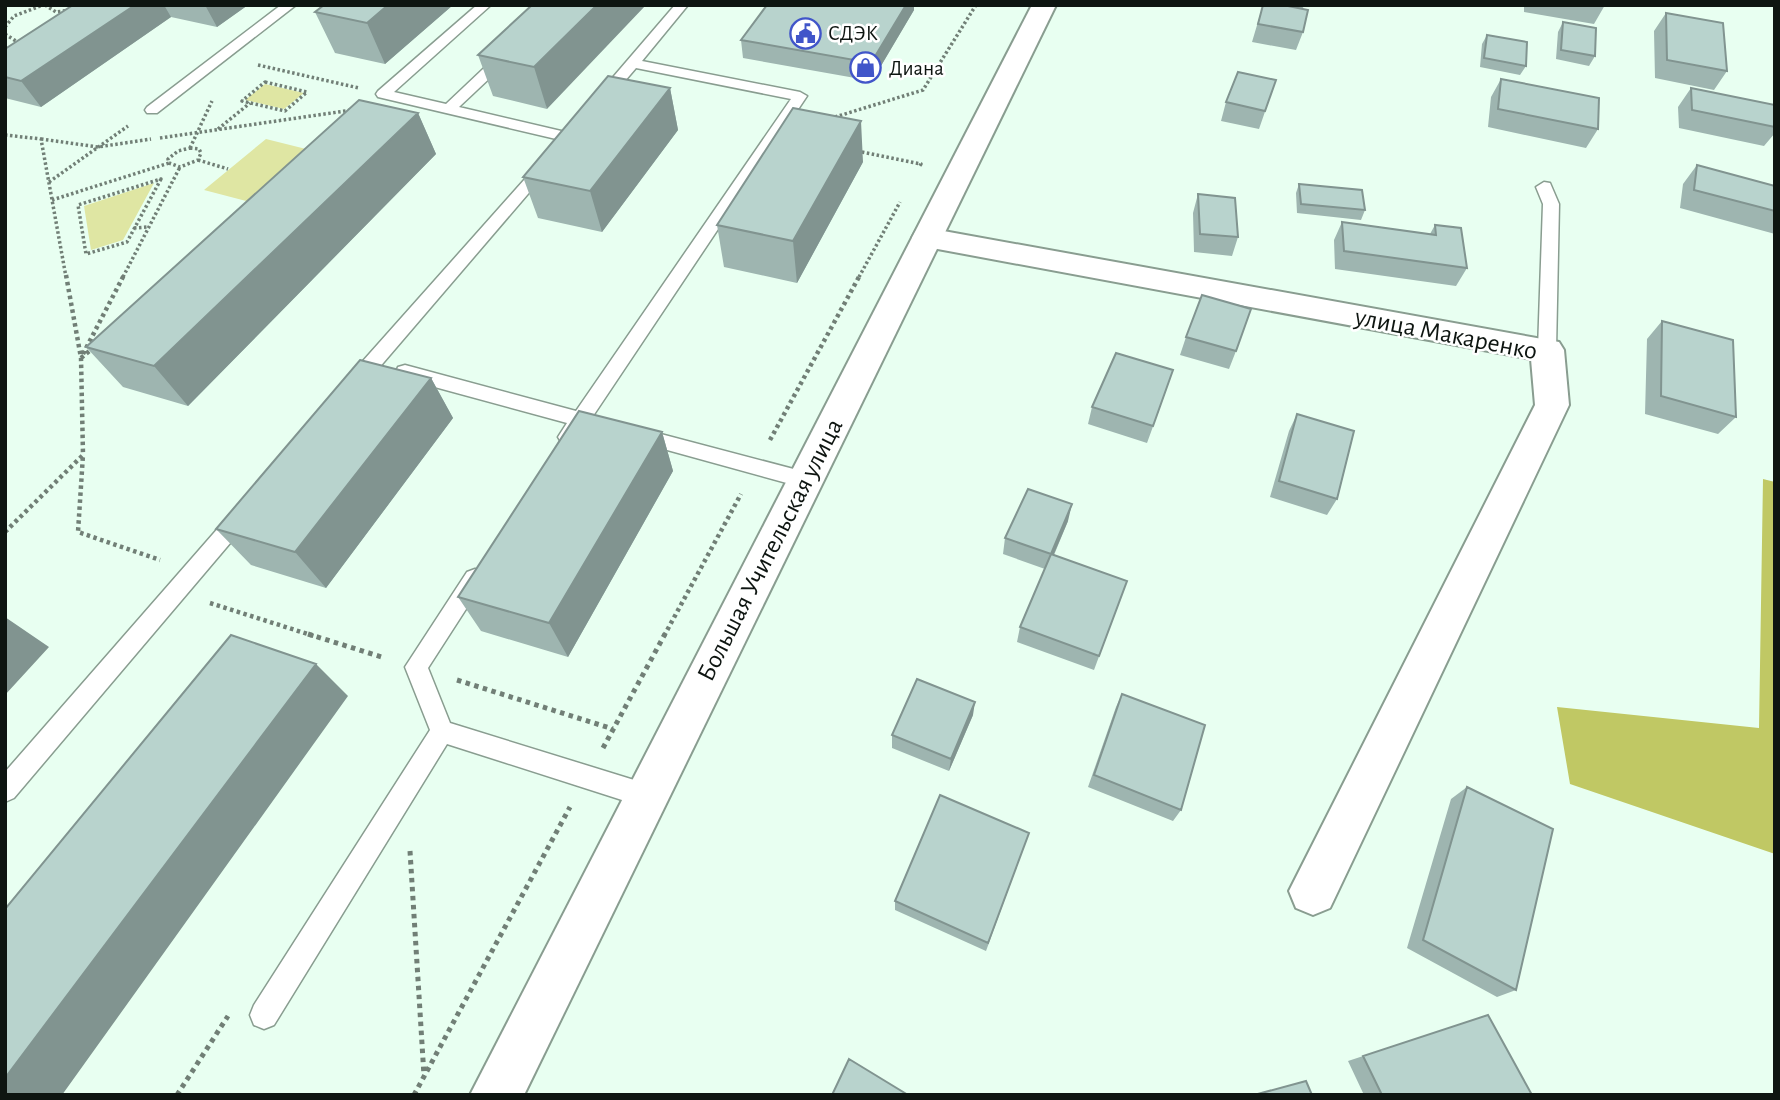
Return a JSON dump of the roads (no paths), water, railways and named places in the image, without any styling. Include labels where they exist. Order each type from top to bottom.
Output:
[{"type":"main road","name":"Большая Учительская улица","points":[[496,1095],[1044,5]]},
{"type":"main road","name":"улица Макаренко","points":[[926,238],[1547,349],[1552,405],[1313,891]]},
{"type":"lane","points":[[152,110],[290,5]]},
{"type":"lane","points":[[485,5],[383,94],[449,109],[578,126]]},
{"type":"lane","points":[[345,395],[682,5]]},
{"type":"lane","points":[[449,109],[518,43]]},
{"type":"lane","points":[[557,453],[800,96],[634,63]]},
{"type":"lane","points":[[1544,187],[1550,204],[1547,349]]},
{"type":"lane","points":[[372,364],[805,480]]},
{"type":"lane","points":[[5,790],[256,499]]},
{"type":"lane","points":[[442,731],[416,667],[490,554]]},
{"type":"lane","points":[[442,731],[647,796]]},
{"type":"lane","points":[[264,1015],[442,731]]},
{"type":"place","name":"СДЭК","points":[[805,33]]},
{"type":"place","name":"Диана","points":[[866,68]]}]
